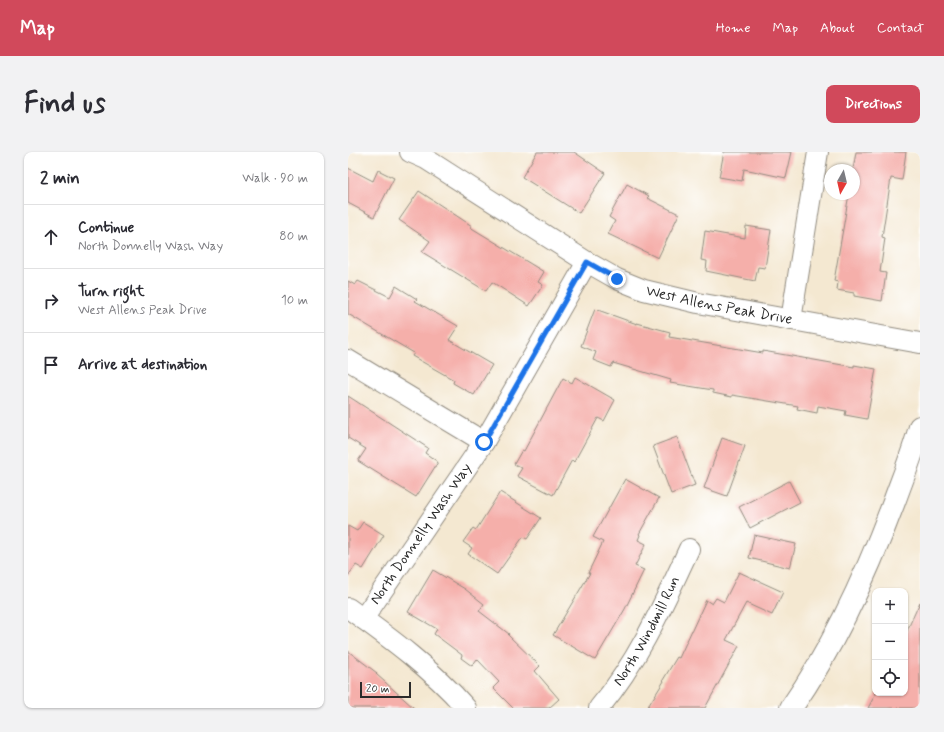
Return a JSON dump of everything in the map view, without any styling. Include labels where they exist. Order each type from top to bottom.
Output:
[{"type":"street","name":"West Allens Peak Drive","points":[[410,152],[426,159],[587,262],[617,279],[644,290],[698,303],[920,342]]},
{"type":"street","points":[[791,320],[818,152]]},
{"type":"street","name":"North Donnelly Wash Way","points":[[356,613],[484,442],[587,262]]},
{"type":"street","points":[[348,360],[484,442]]},
{"type":"street","points":[[791,708],[810,681],[850,607],[884,528],[916,444],[920,427]]},
{"type":"street","name":"North Windmill Run","points":[[599,708],[627,672],[660,612],[689,549]]},
{"type":"street","points":[[356,613],[397,643],[451,691],[466,708]]},
{"type":"building","points":[[537,152],[574,152],[605,173],[579,213],[522,177]]},
{"type":"building","points":[[724,152],[792,152],[786,178],[744,169],[742,181],[719,177]]},
{"type":"building","points":[[856,152],[906,152],[902,180],[891,178],[882,237],[885,238],[880,272],[886,273],[882,301],[854,296],[854,293],[837,290],[838,282],[834,281],[848,200],[860,200],[860,164],[854,164]]},
{"type":"building","points":[[348,168],[373,181],[378,170],[394,178],[374,217],[348,203]]},
{"type":"building","points":[[627,184],[649,196],[647,198],[679,214],[658,258],[608,234],[615,221],[609,217]]},
{"type":"building","points":[[419,191],[472,226],[470,227],[544,272],[538,282],[543,285],[529,306],[492,282],[486,291],[422,252],[430,241],[399,220]]},
{"type":"building","points":[[746,226],[771,230],[765,268],[758,267],[755,281],[706,271],[707,261],[701,260],[705,231],[745,238]]},
{"type":"building","points":[[348,281],[355,285],[358,281],[390,297],[396,286],[417,299],[415,301],[458,326],[449,340],[492,365],[474,395],[453,383],[454,380],[412,356],[414,353],[348,314]]},
{"type":"building","points":[[595,309],[637,324],[670,332],[669,337],[763,353],[763,351],[854,367],[854,365],[876,369],[867,419],[845,415],[846,411],[818,406],[817,413],[797,409],[798,406],[713,393],[713,390],[670,383],[671,380],[613,363],[611,367],[593,360],[596,352],[581,346]]},
{"type":"building","points":[[575,377],[615,400],[604,421],[598,418],[574,462],[572,460],[553,495],[517,476],[522,468],[514,464],[522,450],[524,451],[563,378],[572,383]]},
{"type":"building","points":[[348,396],[428,448],[425,453],[438,462],[416,497],[358,461],[366,449],[348,438]]},
{"type":"building","points":[[677,437],[695,485],[671,494],[653,446]]},
{"type":"building","points":[[722,438],[745,446],[727,496],[704,488]]},
{"type":"building","points":[[625,479],[659,498],[639,534],[638,540],[646,544],[635,566],[644,570],[625,609],[595,660],[553,635],[590,573],[588,573],[603,542],[593,537]]},
{"type":"building","points":[[789,481],[800,502],[750,528],[739,507]]},
{"type":"building","points":[[500,492],[541,518],[527,539],[523,537],[497,574],[468,554],[472,548],[463,542],[473,528],[476,530]]},
{"type":"building","points":[[363,522],[384,535],[363,569],[356,565],[348,576],[348,526],[357,531]]},
{"type":"building","points":[[754,535],[796,544],[790,568],[749,558]]},
{"type":"building","points":[[433,570],[465,589],[484,604],[479,611],[509,634],[508,635],[540,666],[535,671],[559,699],[549,708],[513,708],[493,688],[499,682],[477,659],[472,666],[461,658],[462,655],[434,634],[437,629],[408,612]]},
{"type":"building","points":[[739,572],[783,592],[772,615],[746,603],[726,640],[739,646],[705,708],[647,708],[677,657],[679,658],[706,600],[712,604],[716,598],[724,602]]},
{"type":"building","points":[[920,602],[920,708],[868,708],[874,696],[908,696],[908,628]]},
{"type":"building","points":[[348,651],[377,673],[376,674],[414,708],[348,708]]},
{"type":"route","points":[[484,442],[587,262],[617,279]]}]
